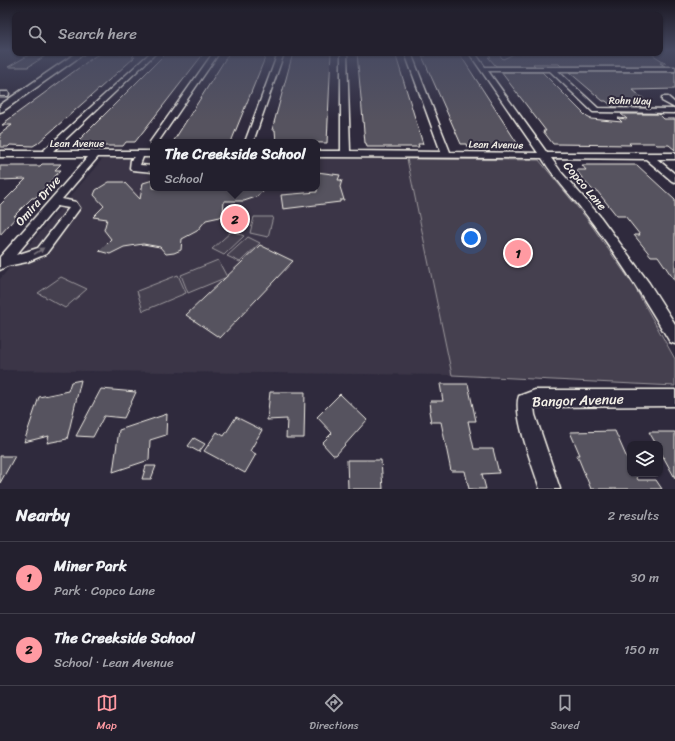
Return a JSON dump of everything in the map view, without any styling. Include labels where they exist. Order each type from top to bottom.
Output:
[{"type":"main road","points":[[7,92],[35,74]]},
{"type":"main road","points":[[0,109],[51,74]]},
{"type":"street","points":[[45,154],[131,74]]},
{"type":"street","points":[[157,139],[202,74]]},
{"type":"street","points":[[250,139],[274,74]]},
{"type":"street","points":[[344,74],[346,154]]},
{"type":"street","points":[[416,74],[446,154]]},
{"type":"street","name":"Copco Lane","points":[[486,74],[557,174],[596,218],[644,287],[675,337]]},
{"type":"street","name":"Rohn Way","points":[[557,74],[596,110],[675,111]]},
{"type":"street","name":"Rohn Way","points":[[665,98],[675,106]]},
{"type":"street","name":"Lean Avenue","points":[[0,154],[146,154]]},
{"type":"street","name":"Omira Drive","points":[[1,263],[95,154]]},
{"type":"street","points":[[146,154],[136,160],[135,168],[150,169]]},
{"type":"street","name":"Lean Avenue","points":[[320,154],[675,156]]},
{"type":"street","points":[[648,156],[675,179]]},
{"type":"street","points":[[1,263],[26,257],[42,251],[76,208],[72,204],[55,202]]},
{"type":"street","name":"Bangor Avenue","points":[[550,489],[526,415],[525,402],[534,398],[675,398]]},
{"type":"shaded area","points":[[105,156],[150,157],[150,191],[320,191],[320,158],[407,159],[452,375],[0,370],[0,279]]},
{"type":"shaded area","points":[[407,159],[539,160],[587,219],[634,286],[675,359],[675,386],[452,375]]},
{"type":"shaded area","points":[[254,217],[273,217],[268,237],[250,233]]},
{"type":"shaded area","points":[[232,231],[244,236],[224,255],[212,249]]},
{"type":"shaded area","points":[[248,237],[260,243],[240,262],[227,256]]},
{"type":"shaded area","points":[[218,260],[227,277],[188,293],[181,275]]},
{"type":"shaded area","points":[[178,275],[186,293],[143,311],[137,291]]},
{"type":"shaded area","points":[[61,277],[87,289],[65,308],[38,293]]},
{"type":"building","points":[[71,74],[116,74],[33,146],[10,145],[8,147],[0,147],[0,134],[12,125],[2,125]]},
{"type":"building","points":[[145,74],[188,74],[135,142],[126,142],[123,146],[76,146],[79,143],[76,143]]},
{"type":"building","points":[[216,74],[259,74],[232,139],[175,139]]},
{"type":"building","points":[[287,74],[330,74],[327,143],[320,143],[320,139],[276,139],[275,130],[272,130]]},
{"type":"building","points":[[359,74],[401,74],[423,144],[418,144],[419,147],[367,147],[365,143]]},
{"type":"building","points":[[430,74],[472,74],[519,146],[467,147],[466,144],[461,144]]},
{"type":"building","points":[[502,74],[544,74],[587,117],[591,119],[622,122],[618,118],[627,119],[621,114],[659,114],[664,119],[675,119],[675,150],[669,145],[657,145],[654,143],[629,143],[631,145],[553,144],[543,131],[546,131]]},
{"type":"building","points":[[571,74],[675,74],[675,89],[633,90],[651,107],[613,107],[606,101],[603,101]]},
{"type":"building","points":[[42,164],[61,164],[55,170],[61,170],[35,198],[32,198],[14,216],[17,216],[0,235],[0,205],[26,179],[0,180],[0,166],[40,166]]},
{"type":"building","points":[[582,165],[637,165],[675,200],[675,281],[658,256],[651,256],[634,235],[640,235],[625,216],[617,216],[597,191],[594,191],[587,184],[576,170],[586,170]]},
{"type":"building","points":[[320,172],[340,175],[338,180],[342,180],[340,187],[344,200],[340,200],[340,202],[283,209],[281,195],[320,191]]},
{"type":"building","points":[[150,181],[150,191],[263,191],[256,197],[244,201],[224,201],[223,214],[220,217],[206,220],[197,231],[182,239],[181,250],[174,253],[166,254],[160,247],[143,244],[124,247],[110,254],[99,251],[111,239],[104,230],[107,219],[93,217],[104,206],[94,195],[96,190],[109,182],[124,182],[140,199],[143,183]]},
{"type":"building","points":[[260,245],[293,261],[220,338],[186,315]]},
{"type":"building","points":[[81,380],[67,439],[47,443],[49,436],[24,442],[39,397],[68,391],[71,382]]},
{"type":"building","points":[[440,384],[468,384],[476,421],[468,421],[474,449],[493,449],[499,473],[482,474],[486,489],[469,489],[465,471],[451,471],[441,422],[431,422],[429,411],[431,411],[430,401],[443,401]]},
{"type":"building","points":[[101,389],[136,392],[124,418],[104,416],[93,437],[76,436]]},
{"type":"building","points":[[270,392],[305,392],[304,438],[286,438],[287,419],[267,420]]},
{"type":"building","points":[[340,394],[367,420],[336,455],[333,455],[322,443],[332,433],[317,417]]},
{"type":"building","points":[[167,414],[166,435],[150,440],[149,460],[113,472],[119,430]]},
{"type":"building","points":[[236,417],[262,430],[250,451],[256,454],[245,473],[204,451],[217,432],[224,436]]},
{"type":"building","points":[[615,431],[627,458],[627,477],[636,477],[638,480],[656,480],[662,489],[591,489],[577,455],[580,455],[570,432]]},
{"type":"building","points":[[649,432],[675,432],[675,478],[663,456],[663,441],[654,441]]},
{"type":"building","points":[[194,438],[205,444],[199,452],[188,446]]},
{"type":"building","points":[[0,456],[15,456],[0,483]]},
{"type":"building","points":[[347,460],[381,460],[383,489],[348,489]]},
{"type":"building","points":[[146,466],[156,466],[151,479],[142,479]]},
{"type":"place","name":"The Creekside School","points":[[235,219]]},
{"type":"place","name":"Miner Park","points":[[518,253]]}]
